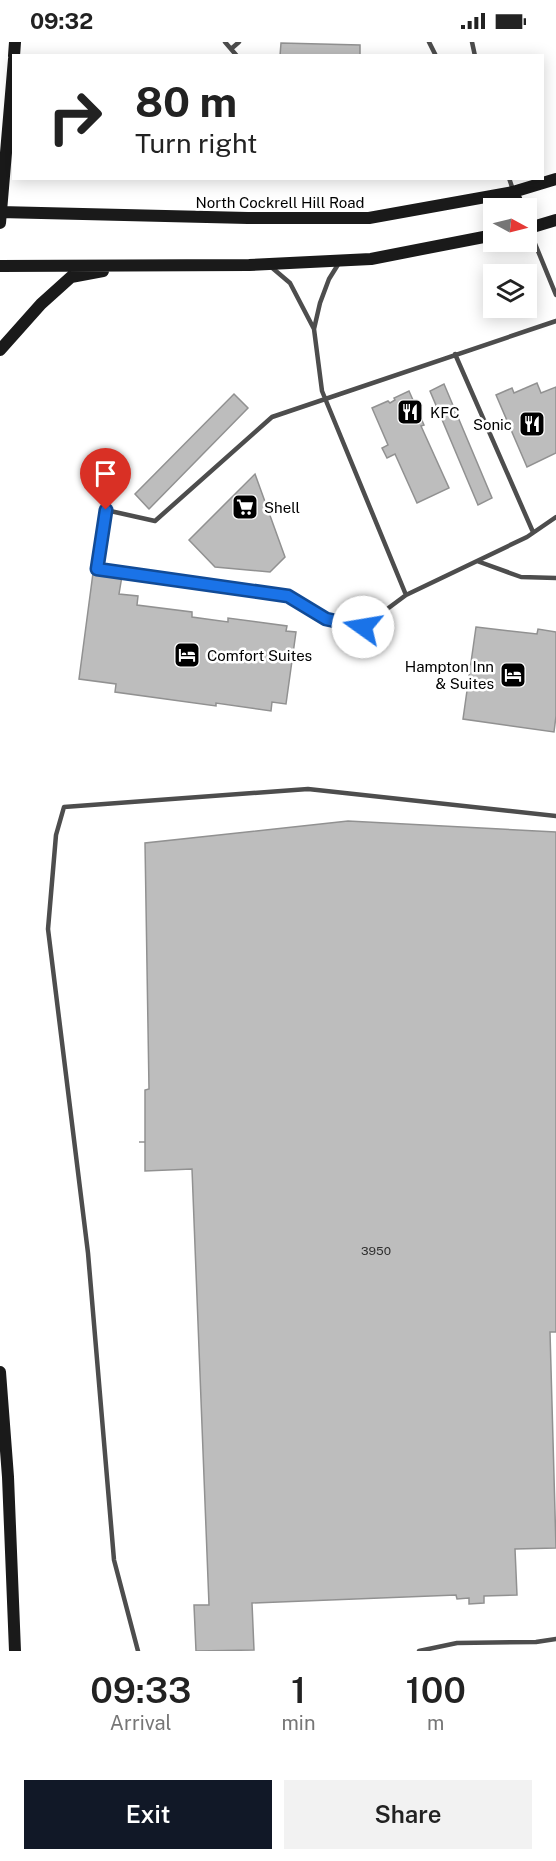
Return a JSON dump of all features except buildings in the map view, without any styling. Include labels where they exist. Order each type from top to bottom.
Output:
[{"type":"street","points":[[0,216],[12,80]]},
{"type":"street","name":"North Cockrell Hill Road","points":[[0,216],[369,218],[513,192],[556,179]]},
{"type":"street","points":[[513,192],[516,198]]},
{"type":"street","points":[[537,225],[556,220]]},
{"type":"street","points":[[0,266],[267,264],[370,259],[483,237]]},
{"type":"street","points":[[0,350],[41,303],[71,277],[128,266]]},
{"type":"street","points":[[0,1372],[8,1477],[15,1651]]},
{"type":"lane","points":[[225,42],[235,54]]},
{"type":"lane","points":[[231,49],[239,42]]},
{"type":"lane","points":[[510,180],[513,192]]},
{"type":"lane","points":[[537,250],[556,295]]},
{"type":"lane","points":[[314,329],[329,279],[341,260]]},
{"type":"lane","points":[[267,264],[290,283],[314,329],[322,391],[406,595]]},
{"type":"lane","points":[[556,321],[272,417],[155,521],[106,510],[97,569],[288,596],[326,619],[363,627],[406,595],[533,532],[556,517]]},
{"type":"lane","points":[[455,354],[533,532]]},
{"type":"lane","points":[[477,561],[521,577],[556,578]]},
{"type":"lane","points":[[138,1651],[114,1560],[88,1253],[48,929],[56,835],[64,807],[308,789],[556,816]]},
{"type":"lane","points":[[419,1651],[457,1643],[536,1642],[556,1639]]},
{"type":"place","name":"KFC","points":[[410,412]]},
{"type":"place","name":"Sonic","points":[[532,424]]},
{"type":"place","name":"Shell","points":[[245,507]]},
{"type":"place","name":"Comfort Suites","points":[[187,655]]},
{"type":"place","name":"Hampton Inn & Suites","points":[[513,675]]},
{"type":"route","points":[[106,510],[97,569],[288,596],[326,619],[363,627]]}]
